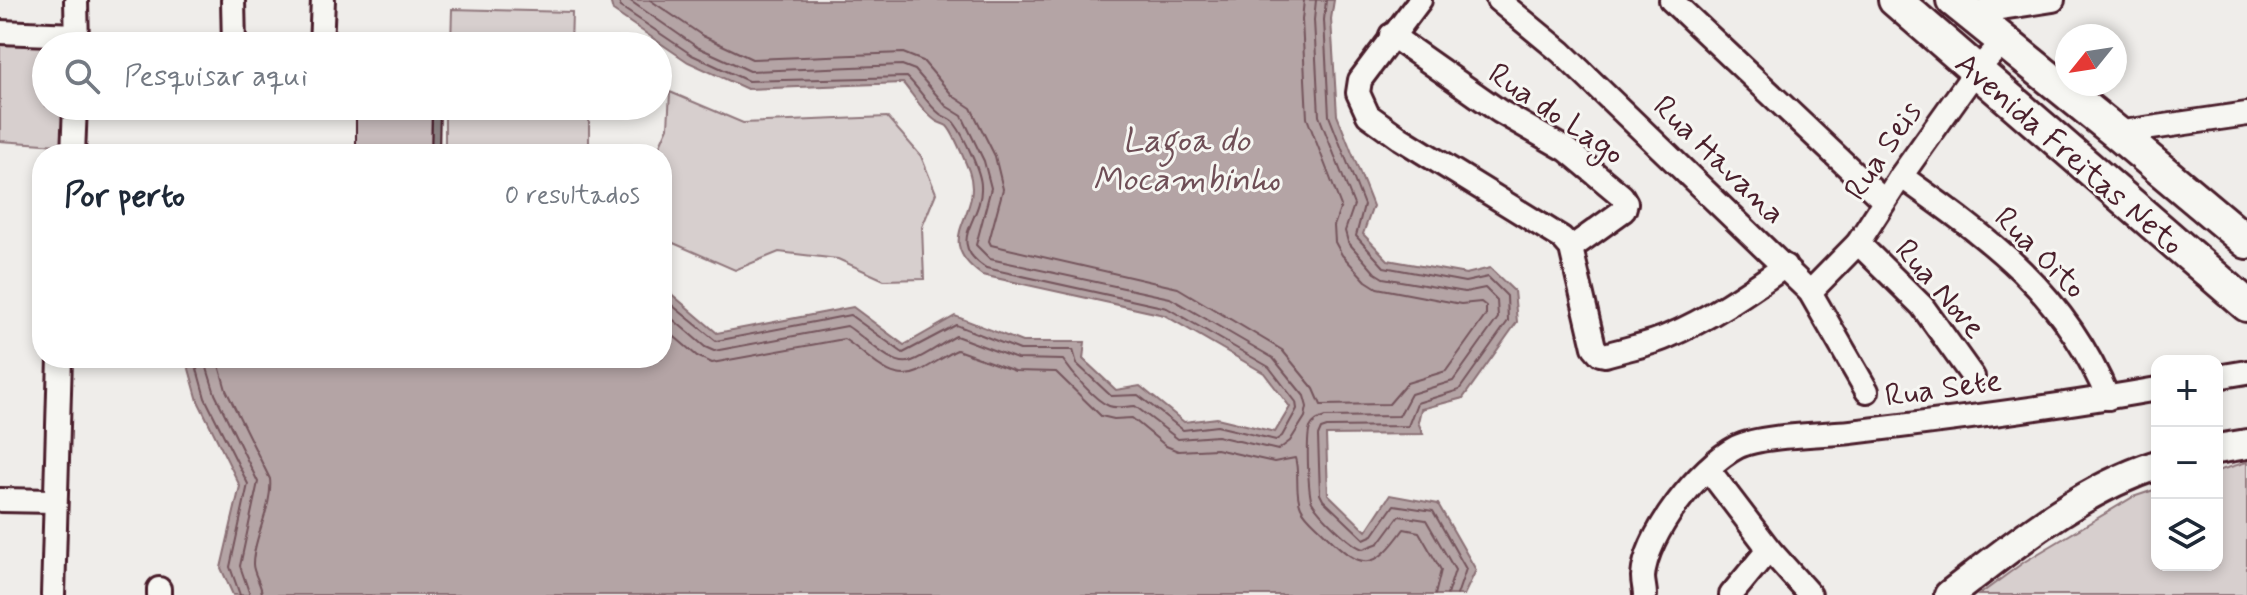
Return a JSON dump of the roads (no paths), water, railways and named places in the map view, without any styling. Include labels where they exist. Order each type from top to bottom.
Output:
[{"type":"main road","name":"Avenida Freitas Neto","points":[[1895,0],[2247,305]]},
{"type":"main road","name":"Avenida Freitas Neto","points":[[1960,6],[2247,242]]},
{"type":"street","points":[[76,0],[76,32]]},
{"type":"street","points":[[233,0],[234,32]]},
{"type":"street","points":[[322,32],[323,0]]},
{"type":"street","points":[[1420,0],[1360,80],[1358,93],[1368,115],[1400,138],[1550,229],[1571,248],[1594,347],[1602,355],[1663,338],[1690,326],[1785,266]]},
{"type":"street","name":"Rua Havana","points":[[1498,0],[1561,52],[1810,292],[1867,391]]},
{"type":"street","points":[[1671,0],[1884,201]]},
{"type":"street","points":[[1960,6],[2053,0]]},
{"type":"street","points":[[0,32],[32,36]]},
{"type":"street","name":"Rua do Lago","points":[[1391,35],[1499,111],[1567,150],[1622,196],[1626,203],[1624,210],[1571,248]]},
{"type":"street","name":"Rua Seis","points":[[1810,292],[1858,243],[1975,72],[2004,41]]},
{"type":"street","points":[[2117,133],[2247,114]]},
{"type":"street","points":[[73,144],[74,120]]},
{"type":"street","name":"Rua Oito","points":[[1901,176],[2015,261],[2077,336],[2108,398]]},
{"type":"street","name":"Rua Nove","points":[[1858,243],[1922,306],[1973,377]]},
{"type":"street","points":[[53,595],[60,368]]},
{"type":"street","points":[[2223,376],[2247,372]]},
{"type":"street","name":"Rua Sete","points":[[1708,469],[1738,446],[1768,440],[2151,390]]},
{"type":"street","points":[[2223,448],[2247,444]]},
{"type":"street","points":[[1949,595],[2058,516],[2104,487],[2151,467]]},
{"type":"street","points":[[1645,595],[1643,576],[1653,543],[1688,488],[1708,469],[1769,549],[1810,595]]},
{"type":"street","points":[[0,500],[55,501]]},
{"type":"street","points":[[1731,595],[1769,549]]},
{"type":"water","name":"Lagoa do Mocambinho","points":[[610,0],[1334,0],[1331,19],[1337,115],[1373,206],[1363,234],[1388,260],[1466,274],[1490,268],[1514,291],[1517,322],[1463,398],[1421,409],[1418,422],[1423,434],[1326,435],[1328,494],[1366,531],[1390,495],[1438,504],[1476,570],[1464,595],[233,595],[221,568],[240,486],[198,401],[189,368],[672,368],[672,295],[717,333],[853,307],[904,345],[955,316],[1022,342],[1085,342],[1083,359],[1116,390],[1140,386],[1184,422],[1217,418],[1275,432],[1290,407],[1264,373],[1164,315],[982,275],[967,261],[960,249],[959,237],[970,201],[972,187],[969,171],[947,126],[927,113],[903,83],[747,89],[688,62],[672,51],[672,32],[644,32],[613,11]]}]
